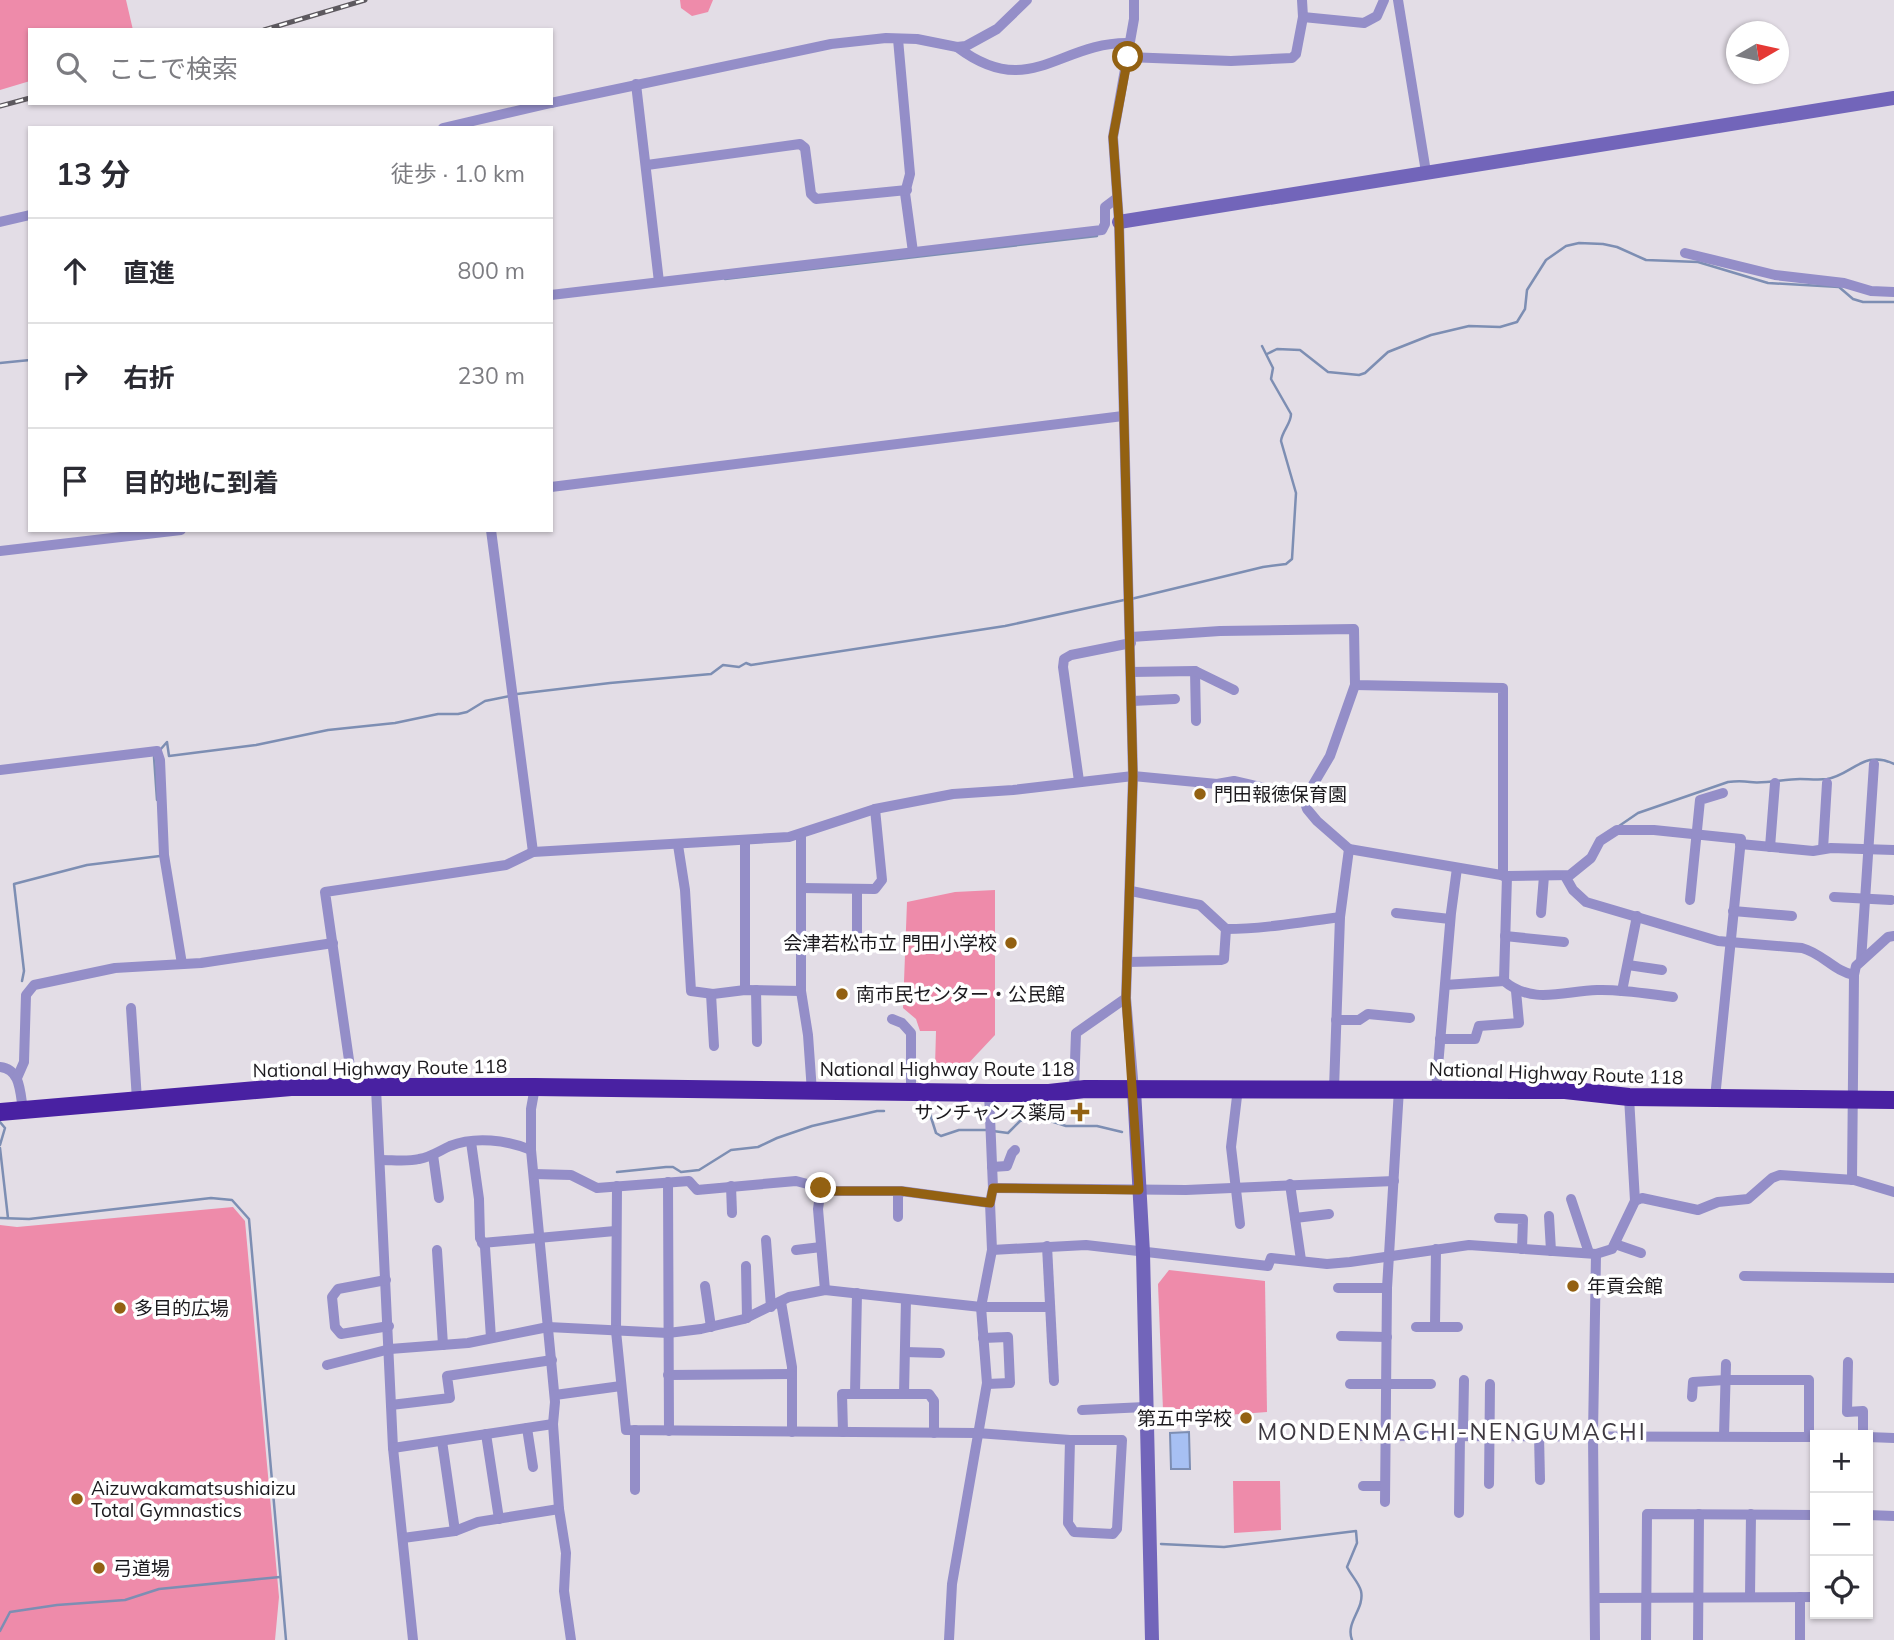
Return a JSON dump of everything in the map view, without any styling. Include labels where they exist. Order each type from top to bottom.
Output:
[{"type":"highway","name":"National Highway Route 118","points":[[0,1112],[259,1088],[535,1087],[989,1093],[1238,1088],[1581,1090],[1629,1097],[1894,1100]]},
{"type":"street","points":[[553,103],[831,44],[917,39],[957,47],[966,46],[988,36],[1027,0]]},
{"type":"street","points":[[1134,0],[1134,19],[1113,137],[1119,222],[1132,701],[1133,776],[1126,998],[1143,1253],[1152,1640]]},
{"type":"street","points":[[1128,57],[1231,61],[1292,58],[1296,54],[1303,17],[1302,0]]},
{"type":"street","points":[[1303,17],[1353,23],[1369,22],[1377,16],[1384,0]]},
{"type":"street","points":[[1398,0],[1426,172]]},
{"type":"street","points":[[898,39],[910,174],[906,190],[913,252]]},
{"type":"street","points":[[957,47],[969,56],[990,65],[1025,71],[1102,46],[1130,43]]},
{"type":"street","points":[[636,84],[659,282]]},
{"type":"street","points":[[1119,222],[1894,98]]},
{"type":"street","points":[[452,126],[542,105]]},
{"type":"street","points":[[647,165],[800,144],[804,148],[811,194],[816,199],[906,190]]},
{"type":"street","points":[[553,295],[1102,230],[1105,224],[1105,207],[1116,198]]},
{"type":"street","points":[[0,222],[28,215]]},
{"type":"street","points":[[1685,253],[1775,275],[1844,283],[1871,291],[1894,292]]},
{"type":"street","points":[[553,487],[1123,416]]},
{"type":"street","points":[[0,551],[164,532]]},
{"type":"street","points":[[491,532],[533,852]]},
{"type":"street","points":[[1079,781],[1063,667],[1064,659],[1071,655],[1131,640],[1220,631],[1354,629],[1354,685],[1330,756],[1304,800]]},
{"type":"street","points":[[1131,672],[1195,671],[1234,690]]},
{"type":"street","points":[[1195,671],[1196,721]]},
{"type":"street","points":[[1354,685],[1503,688],[1504,981]]},
{"type":"street","points":[[1132,701],[1175,699]]},
{"type":"street","points":[[0,770],[157,751],[160,760],[164,855],[178,954],[182,964]]},
{"type":"street","points":[[1861,961],[1874,764]]},
{"type":"street","points":[[354,1088],[325,892],[506,865],[533,852],[745,841],[801,834],[875,809],[953,794],[1133,776],[1217,784],[1234,781],[1296,796],[1304,800],[1307,809],[1317,821],[1349,849],[1505,876],[1565,876],[1578,870],[1591,858],[1600,841],[1617,830],[1654,830],[1741,839],[1715,1098]]},
{"type":"street","points":[[1770,847],[1775,783]]},
{"type":"street","points":[[1823,849],[1827,783]]},
{"type":"street","points":[[1690,900],[1700,800],[1723,793]]},
{"type":"street","points":[[801,888],[875,889],[882,880],[875,809]]},
{"type":"street","points":[[801,834],[802,990],[812,1091]]},
{"type":"street","points":[[745,841],[750,990],[757,1042]]},
{"type":"street","points":[[1741,844],[1813,852],[1823,849],[1894,850]]},
{"type":"street","points":[[678,845],[685,890],[691,991],[711,994],[750,990],[802,990]]},
{"type":"street","points":[[1334,1089],[1340,917],[1349,849]]},
{"type":"street","points":[[1436,1090],[1450,919],[1457,868]]},
{"type":"street","points":[[1541,913],[1544,876]]},
{"type":"street","points":[[1565,876],[1573,890],[1586,902],[1699,937],[1815,951],[1842,972],[1854,975]]},
{"type":"street","points":[[857,889],[857,946]]},
{"type":"street","points":[[1130,891],[1200,905],[1226,929],[1254,926],[1268,928],[1340,917]]},
{"type":"street","points":[[1833,897],[1891,900]]},
{"type":"street","points":[[1733,911],[1792,916]]},
{"type":"street","points":[[1396,913],[1450,919]]},
{"type":"street","points":[[1622,991],[1637,916]]},
{"type":"street","points":[[1127,962],[1224,959],[1226,929]]},
{"type":"street","points":[[1505,936],[1564,942]]},
{"type":"street","points":[[1852,1180],[1854,975],[1856,966],[1861,961],[1888,937],[1894,936]]},
{"type":"street","points":[[23,1110],[17,1078],[24,1062],[26,995],[34,985],[115,968],[201,963],[333,943]]},
{"type":"street","points":[[1628,964],[1662,970]]},
{"type":"street","points":[[1445,985],[1504,981],[1516,991],[1556,996],[1597,990],[1673,997]]},
{"type":"street","points":[[1440,1039],[1475,1039],[1479,1026],[1519,1023],[1516,991]]},
{"type":"street","points":[[711,994],[714,1046]]},
{"type":"street","points":[[1074,1090],[1076,1033],[1126,998]]},
{"type":"street","points":[[131,1008],[137,1100]]},
{"type":"street","points":[[1335,1020],[1359,1020],[1368,1014],[1410,1018]]},
{"type":"street","points":[[892,1019],[902,1023],[911,1033],[911,1092]]},
{"type":"street","points":[[0,1067],[6,1068],[17,1078]]},
{"type":"street","points":[[535,1087],[531,1109],[531,1150],[555,1395],[553,1423],[559,1510],[566,1553],[564,1591],[571,1640]]},
{"type":"street","points":[[376,1088],[393,1448],[413,1640]]},
{"type":"street","points":[[1238,1088],[1231,1147],[1240,1224]]},
{"type":"street","points":[[1385,1502],[1387,1289],[1399,1089]]},
{"type":"street","points":[[949,1640],[952,1584],[987,1384],[981,1307],[992,1250],[990,1203],[993,1188],[989,1093]]},
{"type":"street","points":[[992,1250],[1086,1245],[1268,1266],[1271,1258],[1327,1264],[1469,1245],[1593,1254],[1612,1249],[1634,1201],[1629,1097]]},
{"type":"street","points":[[381,1160],[417,1160],[452,1145],[471,1142],[511,1142],[531,1150]]},
{"type":"street","points":[[471,1142],[479,1199],[480,1238],[485,1247],[491,1338]]},
{"type":"street","points":[[992,1167],[1007,1167],[1015,1150]]},
{"type":"street","points":[[433,1155],[439,1198]]},
{"type":"street","points":[[534,1174],[570,1175],[597,1188],[689,1181],[697,1190],[796,1181],[834,1191],[901,1191],[990,1203]]},
{"type":"street","points":[[1634,1201],[1642,1198],[1657,1200],[1698,1210],[1718,1202],[1748,1199],[1772,1178],[1780,1175],[1852,1180],[1894,1192]]},
{"type":"street","points":[[993,1188],[1186,1190],[1394,1181]]},
{"type":"street","points":[[668,1182],[669,1431]]},
{"type":"street","points":[[1290,1184],[1301,1261]]},
{"type":"street","points":[[617,1186],[616,1331],[626,1430],[977,1433],[1070,1440],[1122,1440],[1117,1529],[1113,1534],[1074,1532],[1068,1523],[1070,1440]]},
{"type":"street","points":[[731,1186],[732,1213]]},
{"type":"street","points":[[821,1188],[818,1209],[825,1290]]},
{"type":"street","points":[[898,1217],[901,1191]]},
{"type":"street","points":[[1571,1199],[1593,1254],[1595,1640]]},
{"type":"street","points":[[1295,1219],[1329,1214]]},
{"type":"street","points":[[1549,1216],[1551,1251]]},
{"type":"street","points":[[1499,1218],[1523,1219],[1522,1249]]},
{"type":"street","points":[[482,1242],[615,1231]]},
{"type":"street","points":[[766,1240],[776,1304],[792,1367],[792,1432]]},
{"type":"street","points":[[1615,1244],[1641,1253]]},
{"type":"street","points":[[1047,1246],[1054,1381]]},
{"type":"street","points":[[796,1250],[821,1247]]},
{"type":"street","points":[[1435,1326],[1436,1249]]},
{"type":"street","points":[[437,1250],[443,1345]]},
{"type":"street","points":[[746,1266],[747,1318]]},
{"type":"street","points":[[1744,1276],[1894,1278]]},
{"type":"street","points":[[386,1280],[338,1289],[332,1297],[335,1327],[341,1334],[388,1326]]},
{"type":"street","points":[[705,1286],[711,1326]]},
{"type":"street","points":[[1338,1288],[1387,1289]]},
{"type":"street","points":[[327,1365],[390,1349],[443,1345],[548,1327],[668,1334],[747,1318],[804,1293],[825,1290],[981,1307],[1050,1307]]},
{"type":"street","points":[[855,1394],[857,1293]]},
{"type":"street","points":[[904,1394],[906,1299]]},
{"type":"street","points":[[1416,1327],[1458,1327]]},
{"type":"street","points":[[1341,1336],[1387,1337]]},
{"type":"street","points":[[983,1338],[1008,1337],[1010,1383],[987,1384]]},
{"type":"street","points":[[905,1352],[940,1353]]},
{"type":"street","points":[[391,1405],[450,1398],[447,1376],[551,1360]]},
{"type":"street","points":[[1848,1362],[1847,1412],[1863,1411],[1865,1430]]},
{"type":"street","points":[[1724,1436],[1726,1364]]},
{"type":"street","points":[[668,1374],[791,1374]]},
{"type":"street","points":[[1459,1513],[1464,1380]]},
{"type":"street","points":[[1692,1397],[1693,1382],[1809,1380],[1812,1430]]},
{"type":"street","points":[[1350,1384],[1431,1384]]},
{"type":"street","points":[[1489,1484],[1490,1384]]},
{"type":"street","points":[[555,1395],[621,1386]]},
{"type":"street","points":[[843,1432],[842,1394],[904,1394],[932,1396],[934,1433]]},
{"type":"street","points":[[1082,1410],[1145,1407]]},
{"type":"street","points":[[393,1448],[553,1423]]},
{"type":"street","points":[[527,1428],[533,1467]]},
{"type":"street","points":[[635,1430],[635,1490]]},
{"type":"street","points":[[486,1434],[499,1519]]},
{"type":"street","points":[[1539,1435],[1540,1480]]},
{"type":"street","points":[[1357,1436],[1810,1437]]},
{"type":"street","points":[[1873,1436],[1894,1438]]},
{"type":"street","points":[[442,1441],[455,1531]]},
{"type":"street","points":[[1363,1486],[1385,1486]]},
{"type":"street","points":[[403,1538],[455,1531],[478,1522],[559,1510]]},
{"type":"street","points":[[1646,1640],[1647,1514],[1810,1515]]},
{"type":"street","points":[[1698,1640],[1699,1514]]},
{"type":"street","points":[[1750,1597],[1751,1514]]},
{"type":"street","points":[[1873,1516],[1894,1516]]},
{"type":"street","points":[[1800,1597],[1800,1640]]},
{"type":"street","points":[[1595,1598],[1810,1597]]},
{"type":"shaded area","points":[[0,0],[126,0],[133,28],[28,28],[28,82],[0,90]]},
{"type":"shaded area","points":[[680,0],[713,0],[708,12],[692,16],[681,8]]},
{"type":"shaded area","points":[[995,890],[995,1035],[965,1067],[935,1067],[936,1031],[920,1031],[916,1019],[903,1008],[907,902],[955,892]]},
{"type":"shaded area","points":[[233,1207],[245,1221],[279,1597],[275,1640],[0,1640],[0,1225],[17,1227]]},
{"type":"shaded area","points":[[1169,1270],[1265,1281],[1267,1412],[1174,1419],[1163,1410],[1158,1284]]},
{"type":"shaded area","points":[[1233,1481],[1280,1481],[1281,1530],[1234,1533]]},
{"type":"water","points":[[1189,1432],[1190,1469],[1171,1469],[1170,1433]]},
{"type":"waterway","points":[[725,279],[1097,236]]},
{"type":"waterway","points":[[1267,354],[1277,349],[1300,350],[1328,372],[1359,375],[1365,373],[1388,352],[1431,335],[1469,326],[1500,327],[1517,322],[1525,309],[1527,290],[1546,260],[1566,246],[1579,243],[1617,247],[1646,260],[1698,262],[1768,283],[1839,287],[1853,299],[1863,302],[1894,302]]},
{"type":"waterway","points":[[1131,599],[1263,567],[1286,564],[1292,559],[1296,493],[1281,441],[1291,414],[1271,379],[1273,368],[1262,346]]},
{"type":"waterway","points":[[0,363],[28,360]]},
{"type":"waterway","points":[[517,694],[711,674],[723,665],[739,667],[746,663],[751,665],[1005,626],[1124,600]]},
{"type":"waterway","points":[[160,750],[167,742],[169,756],[256,745],[328,730],[395,723],[438,714],[458,714],[467,712],[485,701],[510,696]]},
{"type":"waterway","points":[[156,755],[157,800]]},
{"type":"waterway","points":[[1619,826],[1638,813],[1728,782],[1827,779],[1874,759],[1894,764]]},
{"type":"waterway","points":[[22,981],[24,971],[14,884],[87,865],[160,856]]},
{"type":"waterway","points":[[918,1110],[929,1111],[936,1133],[941,1136],[959,1130],[986,1130]]},
{"type":"waterway","points":[[617,1172],[666,1167],[673,1167],[681,1172],[699,1170],[731,1150],[758,1147],[812,1126],[884,1111]]},
{"type":"waterway","points":[[993,1131],[1008,1133],[1020,1121],[1038,1117],[1066,1126],[1097,1126],[1122,1132]]},
{"type":"waterway","points":[[0,1122],[5,1128],[0,1145]]},
{"type":"waterway","points":[[0,1148],[8,1218]]},
{"type":"waterway","points":[[0,1218],[29,1219],[211,1198],[232,1200],[249,1219],[286,1640]]},
{"type":"waterway","points":[[1161,1544],[1224,1547],[1356,1531],[1357,1543],[1347,1567],[1361,1591],[1360,1604],[1351,1627],[1352,1640]]},
{"type":"waterway","points":[[0,1631],[10,1612],[125,1600],[159,1589],[280,1577]]},
{"type":"railway","points":[[271,28],[365,0]]},
{"type":"railway","points":[[0,106],[28,99]]},
{"type":"place","name":"門田報徳保育園","points":[[1200,794]]},
{"type":"place","name":"会津若松市立 門田小学校","points":[[1011,943]]},
{"type":"place","name":"南市民センター・公民館","points":[[842,994]]},
{"type":"place","name":"サンチャンス薬局","points":[[1080,1112]]},
{"type":"place","name":"年貢会館","points":[[1573,1286]]},
{"type":"place","name":"多目的広場","points":[[120,1308]]},
{"type":"place","name":"第五中学校","points":[[1246,1418]]},
{"type":"place","name":"Aizuwakamatsushiaizu Total Gymnastics","points":[[77,1499]]},
{"type":"place","name":"弓道場","points":[[99,1568]]},
{"type":"district","name":"MONDENMACHI-NENGUMACHI","points":[[1452,1431]]},
{"type":"route","points":[[821,1188],[834,1191],[901,1191],[990,1203],[993,1188],[1139,1190],[1126,998],[1133,776],[1131,637],[1119,222],[1113,157],[1113,137],[1128,57]]}]
